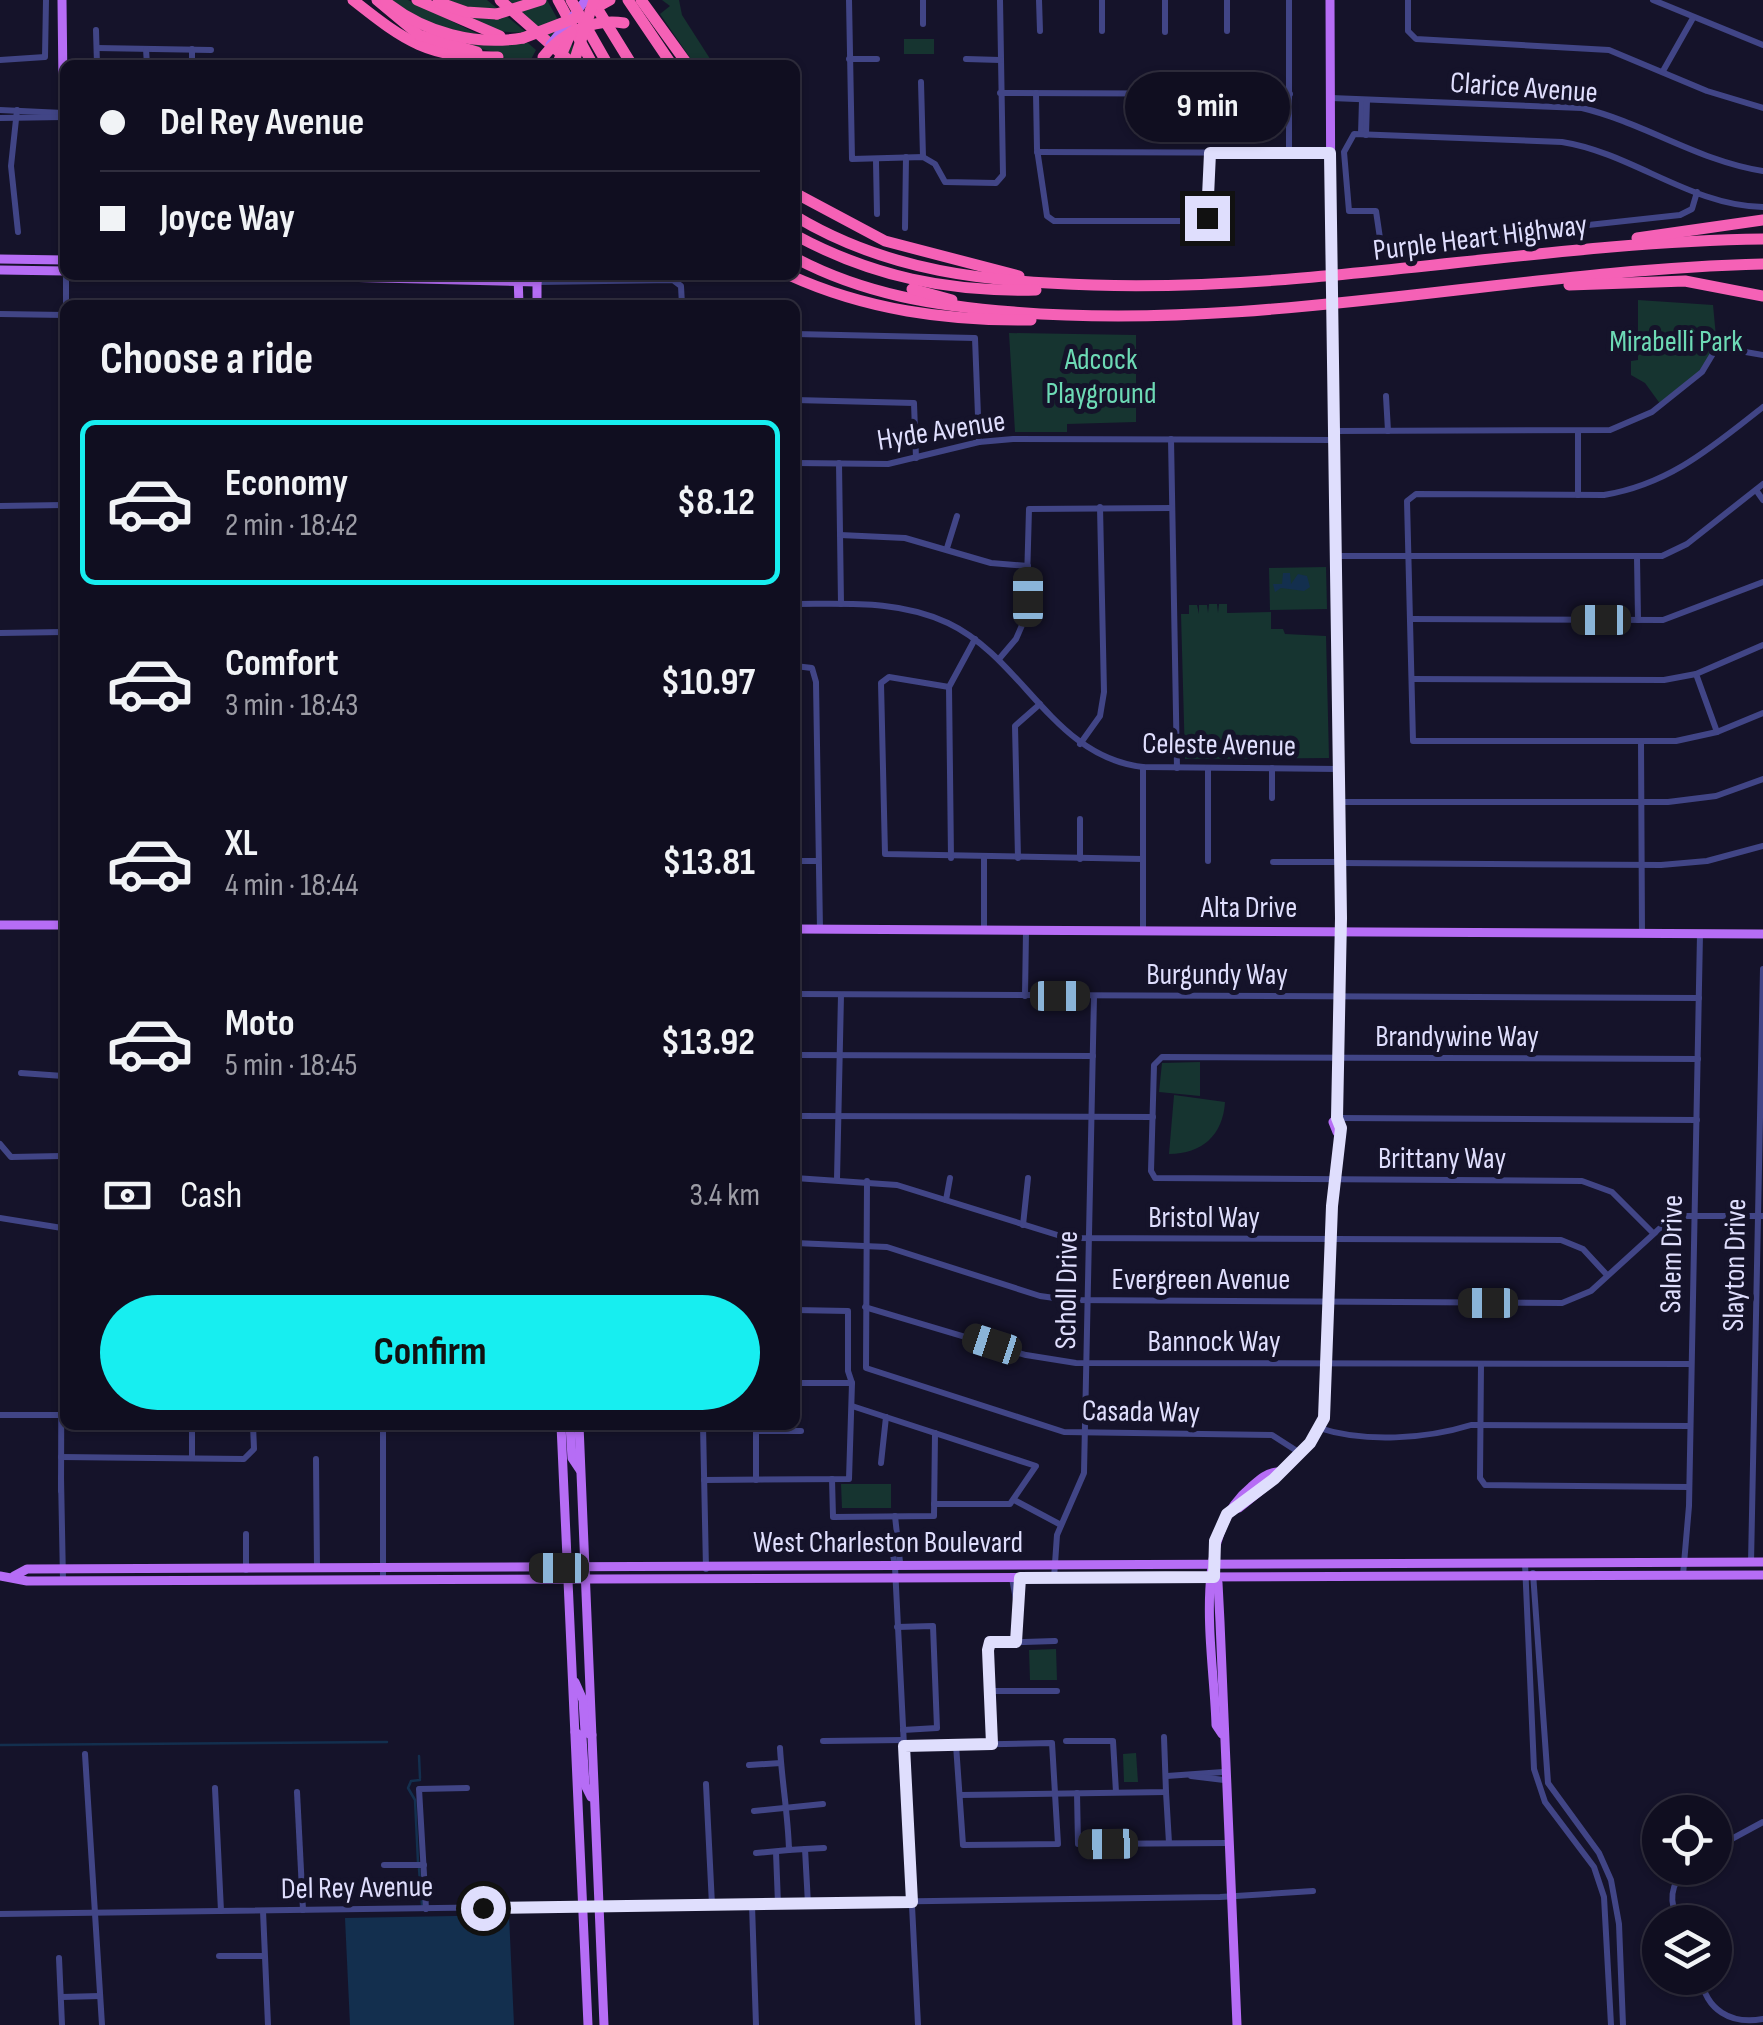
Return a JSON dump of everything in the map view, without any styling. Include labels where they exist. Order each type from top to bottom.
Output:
[{"type":"highway","points":[[353,0],[426,50],[451,57],[498,57]]},
{"type":"highway","points":[[380,0],[398,21],[428,39],[503,60]]},
{"type":"highway","points":[[380,0],[416,21],[456,36],[499,41],[523,38],[611,0]]},
{"type":"highway","points":[[418,0],[488,33],[523,38]]},
{"type":"highway","points":[[434,0],[466,12],[496,14],[542,0]]},
{"type":"highway","points":[[500,0],[567,60]]},
{"type":"highway","points":[[558,0],[590,60]]},
{"type":"highway","points":[[570,0],[605,60]]},
{"type":"highway","points":[[628,0],[668,60]]},
{"type":"highway","points":[[641,0],[685,60]]},
{"type":"highway","points":[[574,60],[583,10]]},
{"type":"highway","points":[[583,10],[624,23],[658,46]]},
{"type":"highway","points":[[542,60],[583,10]]},
{"type":"highway","points":[[559,60],[583,10]]},
{"type":"highway","points":[[583,10],[613,60]]},
{"type":"highway","points":[[583,10],[628,60]]},
{"type":"highway","points":[[800,196],[847,224],[904,248],[978,268],[1073,285]]},
{"type":"highway","name":"Purple Heart Highway","points":[[800,219],[851,246],[916,268],[973,278],[1108,286],[1322,279],[1554,252],[1763,239]]},
{"type":"highway","points":[[1554,252],[1763,220]]},
{"type":"highway","points":[[800,241],[870,269],[942,288],[1108,286]]},
{"type":"highway","points":[[800,241],[906,288],[1016,312]]},
{"type":"highway","name":"Purple Heart Highway","points":[[800,260],[849,282],[906,299],[1095,318],[1255,314],[1648,270],[1763,264]]},
{"type":"highway","points":[[800,279],[859,301],[930,315],[1002,320],[1095,318]]},
{"type":"highway","points":[[1478,290],[1682,281],[1763,296]]},
{"type":"main road","points":[[62,0],[63,60]]},
{"type":"main road","points":[[1220,1710],[1223,1680],[1218,1584],[1213,1565],[1217,1535],[1234,1502],[1300,1453],[1320,1428],[1327,1407],[1337,1132],[1341,1128],[1337,1118],[1341,932],[1330,0]]},
{"type":"main road","points":[[0,259],[60,258]]},
{"type":"main road","points":[[0,270],[60,273]]},
{"type":"main road","points":[[0,925],[60,925]]},
{"type":"main road","name":"Alta Drive","points":[[800,929],[1763,934]]},
{"type":"main road","points":[[561,1430],[588,2025]]},
{"type":"main road","points":[[570,1430],[572,1458],[581,1472]]},
{"type":"main road","points":[[578,1430],[604,2025]]},
{"type":"main road","points":[[1233,1508],[1248,1501],[1277,1472]]},
{"type":"main road","points":[[1248,1501],[1264,1477]]},
{"type":"main road","name":"West Charleston Boulevard","points":[[14,1576],[27,1569],[1763,1562]]},
{"type":"main road","points":[[1089,1578],[1113,1566]]},
{"type":"main road","name":"West Charleston Boulevard","points":[[0,1576],[14,1576],[27,1582],[63,1582],[1763,1575]]},
{"type":"main road","points":[[1214,1577],[1210,1584],[1222,1734],[1236,2025]]},
{"type":"main road","points":[[1213,1645],[1223,1680]]},
{"type":"main road","points":[[572,1674],[583,1700],[585,1732],[592,1735]]},
{"type":"main road","points":[[575,1732],[582,1738],[585,1785],[595,1804]]},
{"type":"street","points":[[0,60],[45,57],[46,0]]},
{"type":"street","points":[[849,0],[852,159],[924,158],[935,164],[945,182],[1000,180],[1000,0]]},
{"type":"street","points":[[923,24],[924,0]]},
{"type":"street","points":[[1039,0],[1040,31]]},
{"type":"street","points":[[1102,0],[1102,31]]},
{"type":"street","points":[[1165,0],[1165,32]]},
{"type":"street","points":[[1227,0],[1227,32]]},
{"type":"street","points":[[1289,0],[1289,154]]},
{"type":"street","points":[[1408,0],[1411,35],[1588,46],[1664,71],[1706,91],[1763,108]]},
{"type":"street","points":[[1653,0],[1763,45]]},
{"type":"street","points":[[1664,71],[1692,18]]},
{"type":"street","points":[[96,30],[98,60]]},
{"type":"street","points":[[97,48],[211,50]]},
{"type":"street","points":[[146,49],[146,60]]},
{"type":"street","points":[[192,49],[192,60]]},
{"type":"street","points":[[849,59],[877,58]]},
{"type":"street","points":[[966,59],[1000,60]]},
{"type":"street","points":[[921,82],[924,158]]},
{"type":"street","points":[[1000,93],[1290,94]]},
{"type":"street","points":[[1036,93],[1037,152],[1050,219],[1198,222],[1207,218],[1210,153]]},
{"type":"street","name":"Clarice Avenue","points":[[1331,98],[1582,108],[1614,117],[1701,156],[1763,171]]},
{"type":"street","points":[[1364,134],[1365,100]]},
{"type":"street","points":[[0,110],[60,115]]},
{"type":"street","points":[[0,118],[17,114]]},
{"type":"street","points":[[17,114],[11,166],[18,232]]},
{"type":"street","points":[[1697,192],[1692,208],[1680,215],[1388,247],[1380,245],[1376,237],[1376,211],[1349,211],[1344,152],[1348,140],[1364,134],[1576,144],[1697,192],[1763,207]]},
{"type":"street","points":[[1037,152],[1330,153]]},
{"type":"street","points":[[906,157],[906,228]]},
{"type":"street","points":[[876,161],[877,214]]},
{"type":"street","points":[[610,280],[673,280]]},
{"type":"street","points":[[0,314],[60,314]]},
{"type":"street","points":[[800,334],[976,338],[978,442]]},
{"type":"street","name":"Hyde Avenue","points":[[800,463],[877,464],[978,442],[1388,431],[1610,430],[1637,421],[1702,372],[1717,347],[1763,355]]},
{"type":"street","points":[[1386,396],[1388,431]]},
{"type":"street","points":[[800,400],[914,403],[916,458]]},
{"type":"street","points":[[1763,407],[1675,474],[1629,490],[1578,495],[1410,496],[1409,556],[1413,741],[1641,742],[1718,732],[1763,713]]},
{"type":"street","points":[[1578,432],[1578,495]]},
{"type":"street","points":[[1171,439],[1177,768]]},
{"type":"street","points":[[838,464],[842,604]]},
{"type":"street","points":[[1335,556],[1636,558],[1679,549],[1760,487],[1763,500]]},
{"type":"street","points":[[0,506],[60,505]]},
{"type":"street","points":[[1080,744],[1100,716],[1104,692],[1100,508]]},
{"type":"street","points":[[999,659],[1020,633],[1026,616],[1029,509],[1172,508]]},
{"type":"street","points":[[947,548],[957,516]]},
{"type":"street","points":[[840,535],[888,536],[947,548],[992,564],[1028,566]]},
{"type":"street","points":[[1636,558],[1638,620]]},
{"type":"street","points":[[1411,620],[1638,620],[1687,614],[1763,582]]},
{"type":"street","name":"Celeste Avenue","points":[[800,604],[922,612],[975,639],[1080,744],[1107,760],[1144,767],[1338,769]]},
{"type":"street","points":[[0,632],[60,632]]},
{"type":"street","points":[[951,858],[949,687],[975,639]]},
{"type":"street","points":[[1412,679],[1646,681],[1696,674],[1763,645]]},
{"type":"street","points":[[800,667],[812,668],[820,930]]},
{"type":"street","points":[[1696,674],[1718,732]]},
{"type":"street","points":[[949,687],[884,679],[880,688],[886,854],[1143,859]]},
{"type":"street","points":[[1018,858],[1015,726],[1040,704]]},
{"type":"street","points":[[1641,742],[1642,934]]},
{"type":"street","points":[[1143,931],[1144,767]]},
{"type":"street","points":[[1208,768],[1208,861]]},
{"type":"street","points":[[1272,768],[1272,798]]},
{"type":"street","points":[[1339,802],[1641,803],[1716,796],[1763,779]]},
{"type":"street","points":[[1080,818],[1080,859]]},
{"type":"street","points":[[1273,862],[1643,865],[1707,860],[1763,846]]},
{"type":"street","points":[[984,858],[984,930]]},
{"type":"street","points":[[800,861],[818,861]]},
{"type":"street","points":[[1025,996],[1026,931]]},
{"type":"street","name":"Salem Drive","points":[[1683,1575],[1687,1563],[1700,934]]},
{"type":"street","name":"Slayton Drive","points":[[1751,1562],[1763,969]]},
{"type":"street","name":"Burgundy Way","points":[[800,994],[1699,998]]},
{"type":"street","points":[[837,1179],[841,994]]},
{"type":"street","name":"Scholl Drive","points":[[1054,1578],[1061,1526],[1083,1481],[1094,996]]},
{"type":"street","points":[[800,1055],[1093,1056]]},
{"type":"street","name":"Brandywine Way","points":[[1153,1118],[1156,1060],[1698,1059]]},
{"type":"street","points":[[20,1073],[60,1076]]},
{"type":"street","points":[[800,1116],[1153,1118]]},
{"type":"street","name":"Brittany Way","points":[[1153,1118],[1153,1177],[1582,1180],[1612,1192],[1652,1232]]},
{"type":"street","points":[[1337,1118],[1697,1120]]},
{"type":"street","points":[[0,1144],[11,1156],[60,1156]]},
{"type":"street","name":"Bristol Way","points":[[800,1178],[867,1181],[946,1200],[1068,1238],[1562,1240],[1583,1249],[1608,1275]]},
{"type":"street","points":[[946,1200],[950,1178]]},
{"type":"street","points":[[1023,1225],[1028,1178]]},
{"type":"street","points":[[865,1306],[867,1181]]},
{"type":"street","name":"Evergreen Avenue","points":[[800,1243],[866,1244],[1040,1296],[1088,1301],[1562,1303],[1591,1292],[1669,1220],[1760,1216]]},
{"type":"street","points":[[0,1218],[60,1228]]},
{"type":"street","name":"Bannock Way","points":[[865,1306],[1026,1355],[1086,1363],[1691,1364]]},
{"type":"street","name":"Casada Way","points":[[865,1306],[865,1366],[1064,1432],[1272,1435],[1300,1453]]},
{"type":"street","points":[[704,1480],[849,1479],[852,1383],[848,1371],[848,1311],[800,1310]]},
{"type":"street","points":[[1482,1364],[1482,1484],[1689,1487]]},
{"type":"street","points":[[800,1383],[852,1383]]},
{"type":"street","points":[[852,1406],[1036,1466],[1016,1502]]},
{"type":"street","points":[[0,1415],[60,1416]]},
{"type":"street","points":[[881,1463],[886,1417]]},
{"type":"street","points":[[1320,1428],[1339,1435],[1439,1435],[1480,1425],[1690,1426]]},
{"type":"street","points":[[62,1430],[63,1582]]},
{"type":"street","points":[[192,1430],[192,1458]]},
{"type":"street","points":[[61,1457],[250,1455],[252,1430]]},
{"type":"street","points":[[382,1430],[383,1581]]},
{"type":"street","points":[[703,1430],[706,1580]]},
{"type":"street","points":[[756,1430],[756,1480]]},
{"type":"street","points":[[832,1479],[833,1517],[934,1516],[935,1433]]},
{"type":"street","points":[[316,1459],[317,1569]]},
{"type":"street","points":[[934,1504],[1016,1502],[1061,1526]]},
{"type":"street","points":[[896,1516],[900,1562],[895,1567],[897,1627],[918,2025]]},
{"type":"street","points":[[246,1534],[247,1581]]},
{"type":"street","points":[[1529,1564],[1534,1769],[1546,1802],[1597,1874],[1604,1897],[1611,2025]]},
{"type":"street","points":[[1529,1576],[1548,1783],[1608,1871],[1619,1924],[1623,2025]]},
{"type":"street","points":[[1016,1578],[1016,1642]]},
{"type":"street","points":[[897,1627],[932,1626],[937,1728],[903,1730]]},
{"type":"street","points":[[992,1744],[990,1642],[1055,1641]]},
{"type":"street","points":[[990,1691],[1057,1691]]},
{"type":"street","points":[[1532,1736],[1544,1736]]},
{"type":"street","points":[[1164,1737],[1169,1843]]},
{"type":"street","points":[[824,1741],[1052,1743],[1058,1844],[963,1845],[956,1745]]},
{"type":"street","points":[[1066,1741],[1113,1741],[1116,1792]]},
{"type":"street","points":[[780,1748],[789,1850]]},
{"type":"street","points":[[85,1754],[102,2025]]},
{"type":"street","points":[[749,1765],[781,1763]]},
{"type":"street","points":[[1167,1776],[1224,1776]]},
{"type":"street","points":[[706,1784],[712,1905]]},
{"type":"street","points":[[215,1788],[221,1911]]},
{"type":"street","points":[[426,1909],[419,1789],[467,1788]]},
{"type":"street","points":[[298,1792],[303,1910]]},
{"type":"street","points":[[960,1795],[1166,1792]]},
{"type":"street","points":[[1077,1793],[1078,1844],[1227,1843]]},
{"type":"street","points":[[754,1810],[823,1804]]},
{"type":"street","points":[[1732,1839],[1763,1822]]},
{"type":"street","points":[[756,1854],[824,1848]]},
{"type":"street","points":[[805,1849],[808,1904]]},
{"type":"street","points":[[776,1852],[778,1904]]},
{"type":"street","points":[[384,1865],[424,1864]]},
{"type":"street","points":[[1597,1874],[1608,1871]]},
{"type":"street","name":"Del Rey Avenue","points":[[0,1914],[1230,1897],[1314,1891]]},
{"type":"street","points":[[752,1905],[756,2025]]},
{"type":"street","points":[[263,1911],[268,2025]]},
{"type":"street","points":[[218,1956],[264,1956]]},
{"type":"street","points":[[59,1958],[62,2025]]},
{"type":"street","points":[[1707,1995],[1727,2019],[1745,2024],[1763,2018]]},
{"type":"street","points":[[61,1997],[100,1996]]},
{"type":"street","points":[[1610,2006],[1622,2006]]},
{"type":"green space","points":[[389,0],[408,0],[484,37],[431,24]]},
{"type":"green space","points":[[441,0],[487,0],[527,33],[491,31]]},
{"type":"green space","points":[[509,0],[547,0],[580,60],[573,60]]},
{"type":"green space","points":[[662,0],[679,0],[682,15],[711,60],[692,60],[660,14],[670,6]]},
{"type":"green space","points":[[904,39],[934,39],[934,54],[904,54]]},
{"type":"green space","points":[[449,42],[528,43],[536,50],[531,60],[508,60],[495,52]]},
{"type":"green space","name":"Mirabelli Park","points":[[1638,300],[1713,305],[1717,347],[1702,372],[1661,405],[1645,383],[1631,375],[1631,361],[1638,360]]},
{"type":"green space","name":"Adcock Playground","points":[[1009,333],[1136,335],[1136,422],[1067,424],[1067,432],[1015,432]]},
{"type":"green space","points":[[1326,567],[1327,609],[1270,610],[1269,568]]},
{"type":"green space","points":[[1209,604],[1217,604],[1218,613],[1219,604],[1227,604],[1227,613],[1271,612],[1271,629],[1283,629],[1285,634],[1326,636],[1329,758],[1185,759],[1181,614],[1189,614],[1189,605],[1197,605],[1199,614],[1199,605],[1207,605],[1208,613]]},
{"type":"green space","points":[[1200,1062],[1200,1096],[1159,1092],[1162,1063]]},
{"type":"green space","points":[[1174,1095],[1225,1102],[1220,1124],[1209,1140],[1191,1151],[1169,1154]]},
{"type":"green space","points":[[841,1484],[891,1484],[891,1508],[842,1508]]},
{"type":"green space","points":[[1056,1649],[1057,1680],[1030,1680],[1029,1650]]},
{"type":"green space","points":[[1136,1753],[1138,1782],[1124,1782],[1123,1754]]},
{"type":"water","points":[[1283,573],[1290,573],[1291,584],[1298,574],[1307,576],[1310,587],[1304,591],[1281,588],[1275,592],[1273,584],[1282,584]]},
{"type":"water","points":[[509,1915],[514,2025],[350,2025],[345,1918]]},
{"type":"waterway","points":[[0,1745],[387,1742]]},
{"type":"waterway","points":[[419,1756],[420,1778]]},
{"type":"waterway","points":[[418,1862],[415,1800],[408,1788],[411,1781],[420,1780]]},
{"type":"waterway","points":[[419,1869],[422,1905]]},
{"type":"route","points":[[483,1908],[912,1902],[904,1746],[992,1744],[988,1650],[990,1642],[1016,1642],[1020,1578],[1214,1577],[1215,1541],[1227,1514],[1274,1479],[1320,1428],[1328,1397],[1332,1206],[1337,1132],[1341,1128],[1337,1118],[1341,918],[1330,153],[1210,153],[1207,218]]}]
